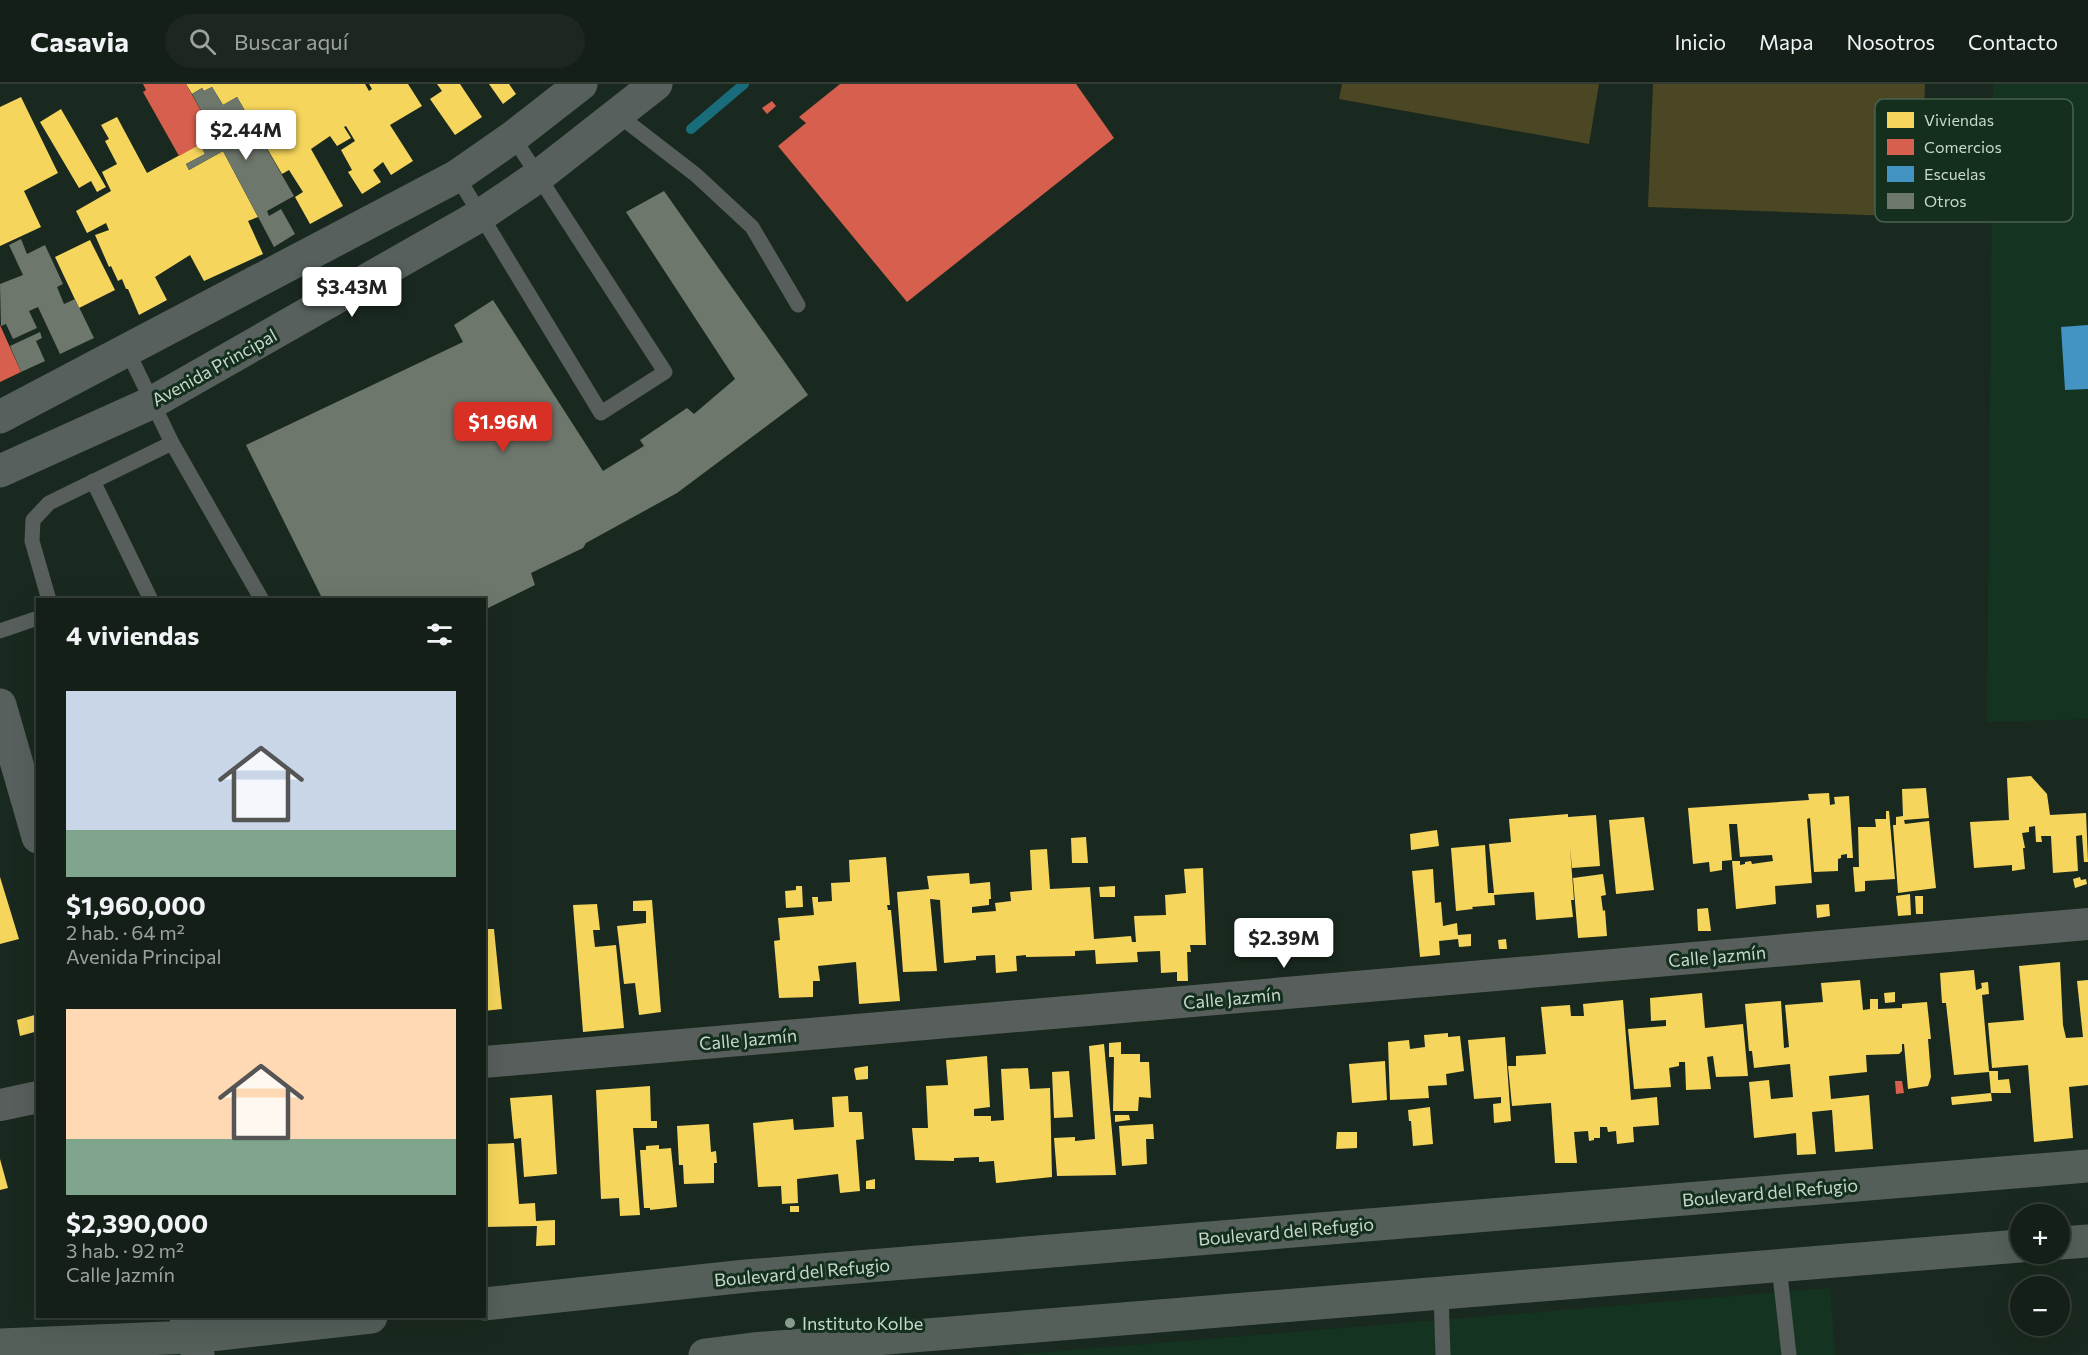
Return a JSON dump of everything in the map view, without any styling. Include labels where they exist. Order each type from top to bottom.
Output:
[{"type":"main road","points":[[0,417],[458,176],[581,84]]},
{"type":"main road","name":"Avenida Principal","points":[[0,471],[151,403],[481,215],[540,175],[656,84]]},
{"type":"main road","points":[[0,705],[36,830]]},
{"type":"main road","name":"Boulevard del Refugio","points":[[486,1304],[758,1275],[2088,1166]]},
{"type":"main road","points":[[2070,1242],[2088,1240]]},
{"type":"main road","points":[[705,1355],[753,1349],[2010,1247]]},
{"type":"main road","points":[[0,1345],[192,1336],[362,1318]]},
{"type":"street","name":"Calle Jazmín","points":[[486,1062],[2088,924]]},
{"type":"street","points":[[0,1105],[36,1097]]},
{"type":"lane","points":[[617,114],[696,175],[752,227],[798,305]]},
{"type":"lane","points":[[458,176],[601,413],[665,372],[540,175],[513,137]]},
{"type":"lane","points":[[127,350],[172,443],[261,598]]},
{"type":"lane","points":[[48,598],[32,541],[33,520],[49,503],[172,443]]},
{"type":"lane","points":[[93,481],[150,598]]},
{"type":"lane","points":[[0,631],[36,619]]},
{"type":"lane","points":[[1779,1266],[1789,1355]]},
{"type":"lane","points":[[1440,1294],[1443,1355]]},
{"type":"shaded area","points":[[1342,84],[1599,84],[1589,144],[1339,99]]},
{"type":"shaded area","points":[[1653,84],[1925,84],[1924,99],[1875,99],[1875,215],[1648,207]]},
{"type":"shaded area","points":[[1993,84],[2088,84],[2088,719],[1987,722],[1992,222],[2073,222],[2073,99],[1993,99]]},
{"type":"shaded area","points":[[1830,1288],[1835,1355],[1014,1355]]},
{"type":"building: Viviendas","points":[[186,84],[365,84],[369,91],[372,89],[369,84],[408,84],[422,106],[390,125],[413,161],[391,175],[383,162],[373,170],[381,182],[362,194],[348,172],[352,170],[341,150],[355,141],[346,126],[344,127],[351,138],[337,146],[330,136],[311,149],[343,206],[310,224],[295,197],[303,192],[289,170],[282,174],[237,97],[223,105],[212,87],[204,91],[202,88],[192,94]]},
{"type":"building: Viviendas","points":[[437,84],[460,84],[482,117],[455,135],[430,99],[442,91]]},
{"type":"building: Viviendas","points":[[489,84],[509,84],[516,94],[503,104]]},
{"type":"building: Viviendas","points":[[21,97],[58,173],[24,191],[41,227],[0,246],[0,107]]},
{"type":"building: Viviendas","points":[[61,109],[106,187],[97,192],[91,181],[79,188],[40,122]]},
{"type":"building: Viviendas","points":[[117,117],[147,173],[200,144],[205,154],[186,164],[189,170],[223,151],[258,217],[248,221],[263,254],[204,281],[190,255],[155,277],[167,300],[139,315],[122,279],[118,281],[111,266],[109,267],[95,235],[109,230],[106,223],[87,233],[76,211],[111,191],[102,172],[117,164],[105,141],[109,139],[101,125]]},
{"type":"building: Viviendas","points":[[90,240],[115,290],[79,308],[55,257]]},
{"type":"building: Viviendas","points":[[2031,776],[2047,794],[2050,815],[2086,813],[2088,862],[2084,862],[2082,835],[2076,836],[2078,871],[2053,873],[2051,836],[2041,836],[2042,842],[2036,842],[2035,826],[2029,827],[2029,832],[2022,833],[2025,869],[2012,871],[2012,865],[1974,868],[1970,822],[2009,820],[2007,778]]},
{"type":"building: Viviendas","points":[[1926,788],[1929,818],[1904,820],[1905,824],[1929,821],[1936,888],[1898,893],[1893,825],[1896,825],[1896,817],[1903,816],[1902,789]]},
{"type":"building: Viviendas","points":[[1829,793],[1830,805],[1835,804],[1834,797],[1849,796],[1853,858],[1847,858],[1847,854],[1841,855],[1838,859],[1838,871],[1814,872],[1810,818],[1807,819],[1812,883],[1775,886],[1776,904],[1736,909],[1732,861],[1740,861],[1740,865],[1751,861],[1752,864],[1773,861],[1772,855],[1740,857],[1737,824],[1729,824],[1732,860],[1722,861],[1722,870],[1710,872],[1709,862],[1693,864],[1688,808],[1809,800],[1808,794]]},
{"type":"building: Viviendas","points":[[1886,811],[1889,811],[1895,879],[1865,881],[1865,891],[1855,892],[1853,867],[1859,867],[1858,827],[1876,827],[1875,819],[1886,819]]},
{"type":"building: Viviendas","points":[[1568,814],[1568,817],[1596,815],[1600,866],[1572,868],[1570,848],[1573,917],[1536,920],[1534,892],[1494,895],[1495,905],[1456,911],[1451,848],[1485,845],[1488,893],[1494,893],[1489,844],[1511,842],[1509,819]]},
{"type":"building: Viviendas","points":[[1644,817],[1654,890],[1616,894],[1609,820]]},
{"type":"building: Viviendas","points":[[1437,830],[1439,846],[1411,850],[1410,834]]},
{"type":"building: Viviendas","points":[[1086,837],[1088,863],[1072,863],[1071,838]]},
{"type":"building: Viviendas","points":[[1047,849],[1050,889],[1090,887],[1094,939],[1131,936],[1132,942],[1136,942],[1134,916],[1166,915],[1165,895],[1186,893],[1184,869],[1203,868],[1206,945],[1190,945],[1191,952],[1187,952],[1188,981],[1177,981],[1177,972],[1161,973],[1160,951],[1137,952],[1138,962],[1096,964],[1095,950],[1075,951],[1075,956],[1016,956],[1017,971],[996,973],[995,955],[976,956],[976,960],[944,963],[940,900],[930,899],[937,971],[903,972],[897,892],[929,889],[927,876],[969,873],[970,884],[990,882],[989,905],[972,907],[972,913],[996,911],[995,903],[1011,901],[1010,892],[1032,890],[1030,850]]},
{"type":"building: Viviendas","points":[[886,857],[890,905],[887,905],[888,910],[891,910],[900,1001],[859,1004],[856,962],[818,966],[820,981],[813,981],[813,997],[779,998],[774,941],[780,940],[778,918],[814,915],[812,897],[818,897],[818,902],[832,901],[831,883],[850,882],[849,860]]},
{"type":"building: Viviendas","points":[[1433,869],[1435,903],[1441,902],[1443,926],[1457,923],[1458,935],[1471,934],[1471,946],[1459,947],[1458,939],[1439,941],[1440,955],[1420,957],[1412,871]]},
{"type":"building: Viviendas","points":[[1603,874],[1606,895],[1601,896],[1603,911],[1605,910],[1607,936],[1578,938],[1573,878]]},
{"type":"building: Viviendas","points":[[0,877],[19,939],[0,944]]},
{"type":"building: Viviendas","points":[[2080,877],[2081,880],[2086,879],[2087,884],[2075,888],[2073,879]]},
{"type":"building: Viviendas","points":[[796,886],[802,886],[803,907],[786,908],[785,891],[796,890]]},
{"type":"building: Viviendas","points":[[1115,886],[1115,897],[1100,897],[1099,887]]},
{"type":"building: Viviendas","points":[[1910,894],[1911,915],[1898,916],[1896,896]]},
{"type":"building: Viviendas","points":[[1915,896],[1923,896],[1923,914],[1916,914]]},
{"type":"building: Viviendas","points":[[652,900],[661,1012],[639,1015],[635,983],[624,984],[617,926],[646,923],[646,911],[633,911],[633,901]]},
{"type":"building: Viviendas","points":[[597,904],[600,930],[593,930],[595,947],[616,945],[624,1028],[583,1032],[573,905]]},
{"type":"building: Viviendas","points":[[1829,904],[1830,916],[1817,918],[1816,905]]},
{"type":"building: Viviendas","points":[[1708,908],[1711,931],[1698,931],[1697,909]]},
{"type":"building: Viviendas","points":[[486,929],[494,929],[502,1009],[486,1011]]},
{"type":"building: Viviendas","points":[[1506,939],[1507,949],[1499,949],[1498,940]]},
{"type":"building: Viviendas","points":[[2060,962],[2063,1025],[2066,1038],[2083,1037],[2077,981],[2088,980],[2088,1085],[2069,1087],[2073,1138],[2034,1142],[2028,1065],[1992,1068],[1988,1023],[2024,1020],[2019,966]]},
{"type":"building: Viviendas","points":[[1974,970],[1976,990],[1982,988],[1981,983],[1988,982],[1989,994],[1982,995],[1989,1071],[1998,1071],[1998,1080],[2009,1079],[2011,1093],[1991,1093],[1989,1072],[1954,1075],[1946,1003],[1942,1003],[1940,973]]},
{"type":"building: Viviendas","points":[[1860,980],[1863,1010],[1870,1009],[1870,999],[1878,999],[1878,1009],[1902,1008],[1902,1004],[1927,1002],[1931,1039],[1928,1039],[1931,1077],[1928,1086],[1908,1089],[1904,1044],[1902,1044],[1902,1051],[1899,1054],[1866,1055],[1867,1072],[1829,1076],[1831,1099],[1869,1095],[1873,1149],[1835,1152],[1832,1110],[1812,1112],[1816,1154],[1797,1155],[1796,1133],[1754,1138],[1749,1082],[1769,1080],[1771,1099],[1793,1097],[1790,1064],[1754,1068],[1752,1051],[1749,1051],[1745,1004],[1781,1001],[1784,1048],[1789,1047],[1785,1005],[1823,1002],[1821,983]]},
{"type":"building: Viviendas","points":[[1895,992],[1895,1002],[1885,1003],[1884,993]]},
{"type":"building: Viviendas","points":[[1702,993],[1705,1028],[1743,1024],[1748,1076],[1716,1077],[1713,1056],[1707,1057],[1711,1089],[1686,1090],[1685,1062],[1679,1062],[1679,1066],[1669,1068],[1671,1087],[1634,1089],[1628,1029],[1666,1026],[1666,1020],[1651,1021],[1650,998]]},
{"type":"building: Viviendas","points":[[1623,1000],[1631,1100],[1657,1097],[1659,1125],[1633,1127],[1634,1142],[1617,1144],[1616,1131],[1608,1132],[1607,1127],[1600,1127],[1600,1138],[1589,1141],[1588,1131],[1574,1132],[1577,1163],[1555,1163],[1551,1103],[1512,1106],[1508,1066],[1516,1066],[1516,1056],[1546,1054],[1541,1007],[1570,1005],[1571,1016],[1584,1016],[1583,1004]]},
{"type":"building: Viviendas","points":[[36,1015],[36,1032],[20,1036],[17,1020]]},
{"type":"building: Viviendas","points":[[1448,1033],[1448,1037],[1460,1036],[1464,1071],[1446,1074],[1447,1085],[1428,1086],[1429,1098],[1390,1100],[1388,1042],[1409,1040],[1410,1049],[1425,1047],[1424,1035]]},
{"type":"building: Viviendas","points":[[1505,1037],[1511,1121],[1494,1123],[1493,1104],[1501,1103],[1501,1097],[1474,1099],[1468,1040]]},
{"type":"building: Viviendas","points":[[1121,1042],[1121,1054],[1140,1054],[1140,1062],[1149,1062],[1151,1098],[1139,1097],[1138,1111],[1113,1111],[1114,1057],[1109,1057],[1109,1043]]},
{"type":"building: Viviendas","points":[[1104,1044],[1116,1175],[1057,1176],[1054,1138],[1075,1137],[1075,1141],[1095,1139],[1089,1046]]},
{"type":"building: Viviendas","points":[[987,1056],[990,1107],[974,1109],[974,1116],[991,1116],[991,1121],[1004,1120],[1001,1069],[1028,1068],[1030,1089],[1050,1088],[1052,1177],[996,1183],[994,1161],[979,1162],[979,1157],[954,1158],[954,1161],[915,1160],[912,1128],[928,1128],[926,1086],[948,1085],[946,1060]]},
{"type":"building: Viviendas","points":[[1385,1061],[1387,1100],[1352,1103],[1349,1064]]},
{"type":"building: Viviendas","points":[[868,1066],[868,1079],[856,1080],[855,1068]]},
{"type":"building: Viviendas","points":[[1069,1071],[1073,1117],[1054,1118],[1052,1072]]},
{"type":"building: Viviendas","points":[[650,1086],[651,1121],[657,1121],[657,1128],[633,1128],[640,1215],[620,1216],[619,1198],[601,1199],[596,1090]]},
{"type":"building: Viviendas","points":[[1991,1093],[1992,1101],[1952,1105],[1951,1097]]},
{"type":"building: Viviendas","points":[[552,1095],[557,1174],[524,1177],[521,1138],[514,1139],[510,1098]]},
{"type":"building: Viviendas","points":[[848,1096],[849,1112],[862,1112],[864,1139],[856,1140],[860,1191],[840,1193],[838,1174],[797,1179],[798,1203],[782,1204],[781,1186],[758,1187],[753,1123],[793,1119],[794,1130],[834,1127],[832,1097]]},
{"type":"building: Viviendas","points":[[1430,1107],[1433,1144],[1413,1146],[1408,1110]]},
{"type":"building: Viviendas","points":[[1115,1115],[1129,1115],[1130,1120],[1115,1122]]},
{"type":"building: Viviendas","points":[[709,1124],[711,1152],[716,1151],[714,1183],[684,1184],[683,1165],[679,1165],[677,1126]]},
{"type":"building: Viviendas","points":[[1153,1124],[1154,1139],[1146,1139],[1147,1164],[1122,1166],[1119,1126]]},
{"type":"building: Viviendas","points":[[1337,1132],[1357,1132],[1357,1148],[1336,1149]]},
{"type":"building: Viviendas","points":[[514,1143],[519,1204],[535,1203],[536,1221],[555,1220],[555,1245],[536,1246],[537,1226],[486,1227],[486,1144]]},
{"type":"building: Viviendas","points":[[659,1145],[659,1149],[671,1148],[677,1207],[650,1210],[650,1208],[644,1208],[640,1150],[646,1150],[646,1146]]},
{"type":"building: Viviendas","points":[[0,1159],[8,1188],[0,1190]]},
{"type":"building: Viviendas","points":[[875,1179],[875,1189],[866,1189],[866,1181]]},
{"type":"building: Viviendas","points":[[790,1206],[799,1206],[799,1212],[790,1212]]},
{"type":"building: Comercios","points":[[143,84],[186,84],[215,136],[179,156],[143,92],[146,90]]},
{"type":"building: Comercios","points":[[840,84],[1076,84],[1114,138],[907,302],[778,146],[806,123],[799,117]]},
{"type":"building: Comercios","points":[[772,101],[776,106],[767,114],[762,108]]},
{"type":"building: Comercios","points":[[0,325],[21,372],[0,382]]},
{"type":"building: Comercios","points":[[1895,1081],[1902,1081],[1904,1093],[1896,1094]]},
{"type":"building: Escuelas","points":[[2088,325],[2088,389],[2065,390],[2061,327]]},
{"type":"building: Otros","points":[[212,87],[223,105],[237,97],[294,196],[267,211],[269,216],[281,209],[295,234],[274,247],[223,151],[189,170],[186,164],[205,154],[200,144],[215,136],[192,94],[202,88],[204,91]]},
{"type":"building: Otros","points":[[664,191],[808,395],[677,493],[586,543],[583,548],[531,573],[535,585],[486,609],[486,598],[322,598],[246,445],[463,342],[454,325],[493,300],[603,471],[644,446],[640,440],[687,408],[694,414],[735,379],[626,212]]},
{"type":"building: Otros","points":[[21,239],[27,254],[45,245],[63,284],[57,287],[64,304],[75,299],[94,338],[60,354],[38,307],[29,311],[37,328],[13,339],[6,324],[1,326],[0,284],[23,275],[9,245]]},
{"type":"building: Otros","points":[[40,332],[42,338],[36,341],[45,361],[21,372],[10,346]]},
{"type":"waterway","points":[[691,129],[744,84]]},
{"type":"place","name":"Instituto Kolbe","points":[[790,1323]]}]
